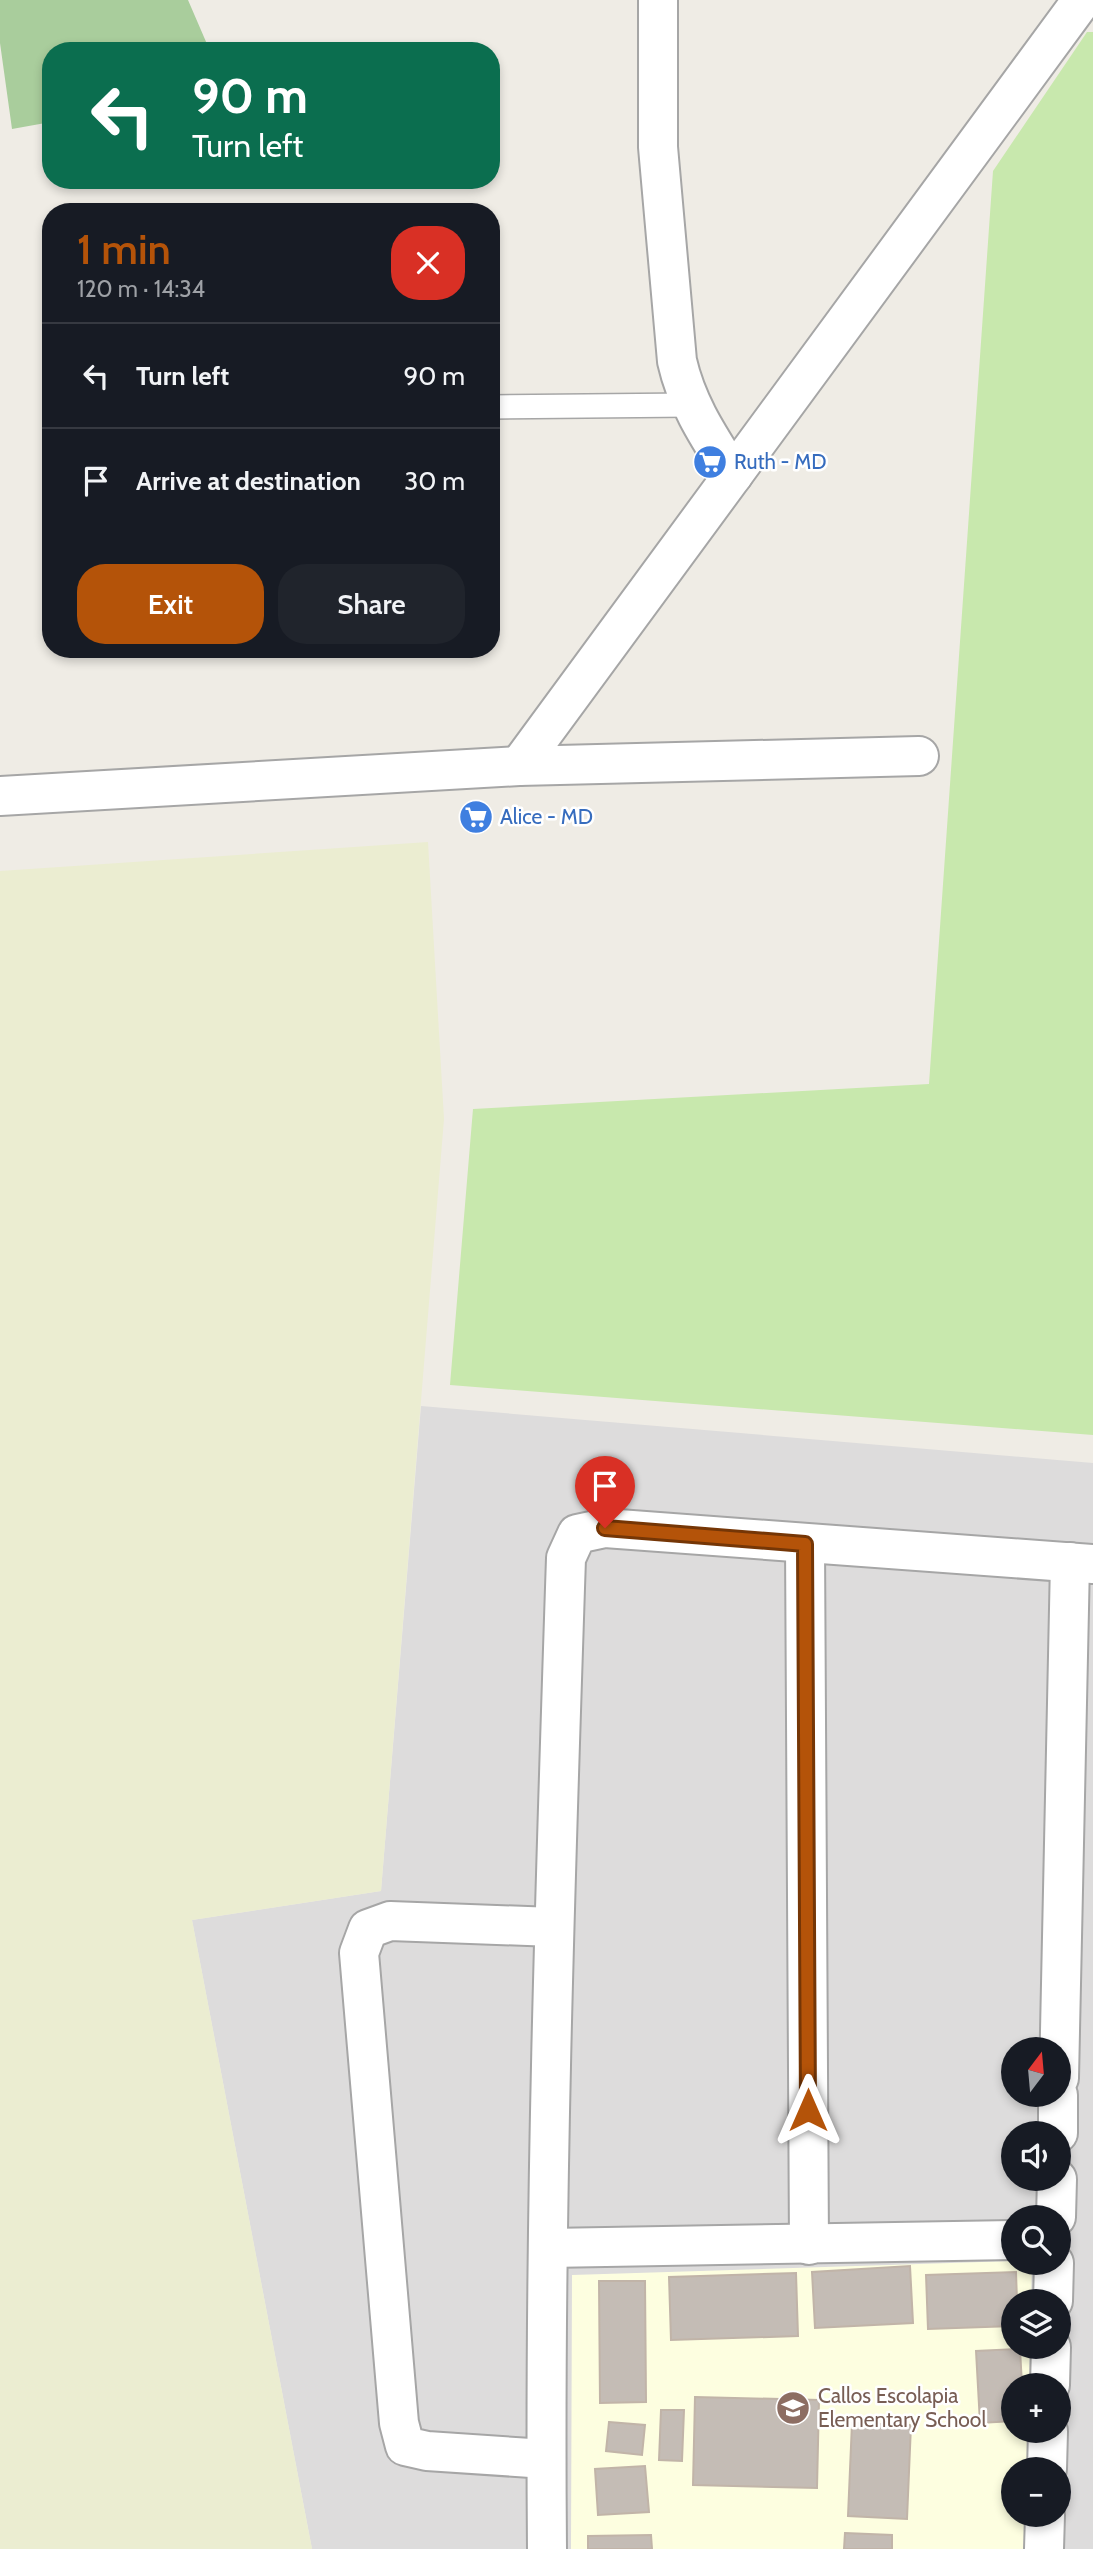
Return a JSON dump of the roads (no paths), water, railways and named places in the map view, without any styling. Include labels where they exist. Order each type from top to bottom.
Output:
[{"type":"street","points":[[658,0],[658,147],[677,360],[683,387],[691,405],[733,475]]},
{"type":"street","points":[[519,766],[1082,0]]},
{"type":"street","points":[[0,796],[519,766],[919,756]]},
{"type":"street","points":[[547,2549],[548,2248],[554,1927],[566,1558],[577,1534],[605,1528],[1082,1563],[1061,2037]]},
{"type":"street","points":[[805,1544],[809,2245]]},
{"type":"street","points":[[546,2459],[428,2451],[405,2446],[399,2423],[359,1953],[368,1928],[390,1921],[554,1927]]},
{"type":"street","points":[[548,2248],[1001,2240]]},
{"type":"street","points":[[1044,2549],[1045,2527]]},
{"type":"lane","points":[[500,407],[691,405]]},
{"type":"place","name":"Ruth - MD","points":[[710,462]]},
{"type":"place","name":"Alice - MD","points":[[476,817]]},
{"type":"place","name":"Callos Escolapia Elementary School","points":[[793,2408]]}]
